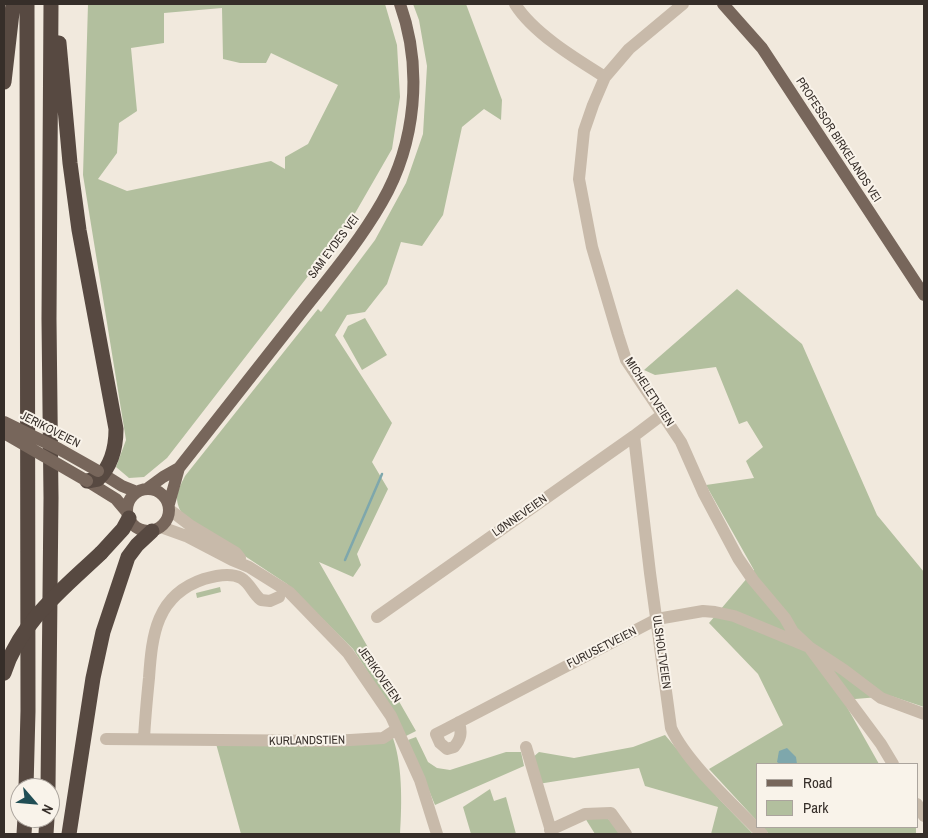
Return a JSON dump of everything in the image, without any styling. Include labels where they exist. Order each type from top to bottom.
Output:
[{"type":"highway","points":[[4,82],[13,4]]},
{"type":"highway","points":[[26,778],[28,711],[27,4]]},
{"type":"highway","points":[[48,778],[51,518],[49,318],[51,4]]},
{"type":"highway","points":[[56,4],[64,100],[79,230],[116,429],[115,447],[97,478]]},
{"type":"highway","points":[[4,673],[13,650],[30,623],[52,599],[117,537],[128,515]]},
{"type":"highway","points":[[69,834],[94,670],[103,632],[128,557],[137,545],[156,529]]},
{"type":"main road","name":"SAM EYDES VEI","points":[[142,490],[179,468],[344,257],[373,218],[392,183],[407,139],[414,87],[411,48],[400,4]]},
{"type":"main road","name":"PROFESSOR BIRKELANDS VEI","points":[[723,4],[762,48],[924,295]]},
{"type":"main road","name":"JERIKOVEIEN","points":[[4,422],[59,449],[97,478],[116,498],[137,528],[156,529]]},
{"type":"main road","name":"JERIKOVEIEN","points":[[4,433],[97,478],[122,486],[158,491],[163,494],[169,507]]},
{"type":"main road","name":"SAM EYDES VEI","points":[[169,507],[179,468]]},
{"type":"main road","points":[[128,515],[129,500],[142,490]]},
{"type":"main road","points":[[156,529],[167,520],[169,507]]},
{"type":"street","points":[[515,4],[520,12],[560,48],[605,77]]},
{"type":"street","name":"MICHELETVEIEN","points":[[683,4],[629,49],[605,77],[584,131],[579,179],[592,247],[626,360],[685,449],[704,494],[738,558],[753,580],[785,618],[792,632],[808,648],[881,744],[892,763]]},
{"type":"street","name":"LØNNEVEIEN","points":[[377,617],[663,414]]},
{"type":"street","name":"ULSHOLTVEIEN","points":[[634,436],[671,728],[675,737],[699,768],[756,828]]},
{"type":"street","name":"JERIKOVEIEN","points":[[169,507],[192,526],[236,554],[249,567]]},
{"type":"street","name":"JERIKOVEIEN","points":[[156,529],[186,536],[249,567],[289,592],[348,653],[391,716],[420,780],[438,834]]},
{"type":"street","points":[[144,739],[152,643],[158,618],[169,602],[183,589],[194,583],[222,575],[242,578],[261,600],[270,601],[279,597]]},
{"type":"street","name":"FURUSETVEIEN","points":[[458,722],[657,619],[704,611],[715,612],[753,624],[808,648]]},
{"type":"street","name":"MICHELETVEIEN","points":[[808,648],[844,670],[881,698],[924,714]]},
{"type":"street","name":"KURLANDSTIEN","points":[[106,739],[334,741],[383,738],[397,729]]},
{"type":"street","points":[[526,747],[551,832],[585,814],[610,813],[626,834]]},
{"type":"green space","points":[[88,4],[385,4],[397,45],[400,97],[392,149],[350,222],[167,458],[144,477],[129,478],[116,467],[126,440],[83,175]],"holes":[[[222,8],[223,59],[240,63],[266,63],[271,53],[338,85],[308,144],[285,157],[285,169],[271,161],[127,191],[98,179],[117,153],[119,123],[137,111],[131,48],[164,43],[164,13]]]},
{"type":"green space","points":[[413,4],[466,4],[502,100],[501,120],[484,109],[462,127],[443,215],[422,246],[401,242],[387,284],[365,312],[347,315],[335,335],[392,423],[372,462],[388,489],[357,554],[361,565],[353,577],[319,562],[416,731],[406,736],[394,713],[353,649],[287,584],[183,515],[177,496],[185,476],[318,309],[321,312],[375,240],[406,183],[423,134],[427,66],[419,20]]},
{"type":"green space","points":[[737,289],[802,344],[877,515],[924,572],[924,707],[891,696],[843,700],[878,763],[756,763],[756,820],[709,769],[783,725],[758,674],[709,623],[754,570],[706,485],[754,478],[746,461],[763,447],[747,421],[739,424],[716,367],[655,375],[644,370]]},
{"type":"green space","points":[[365,318],[387,355],[362,370],[343,336],[348,326]]},
{"type":"green space","points":[[220,587],[221,592],[197,598],[196,593]]},
{"type":"green space","points":[[391,733],[400,769],[400,834],[241,834],[215,740]]},
{"type":"green space","points":[[665,735],[720,800],[753,834],[711,834],[718,807],[645,786],[639,768],[538,784],[532,758],[539,752],[574,758],[633,747]]},
{"type":"green space","points":[[416,737],[428,762],[437,768],[450,770],[506,752],[521,752],[524,766],[435,805],[408,740]]},
{"type":"green space","points":[[490,789],[494,801],[506,797],[516,834],[471,834],[463,807]]},
{"type":"green space","points":[[604,817],[612,821],[621,834],[595,834],[585,818]]},
{"type":"green space","points":[[763,828],[916,828],[916,834],[769,834]]},
{"type":"water","points":[[787,748],[796,757],[797,763],[777,762],[779,751]]},
{"type":"waterway","points":[[345,560],[382,474]]}]
